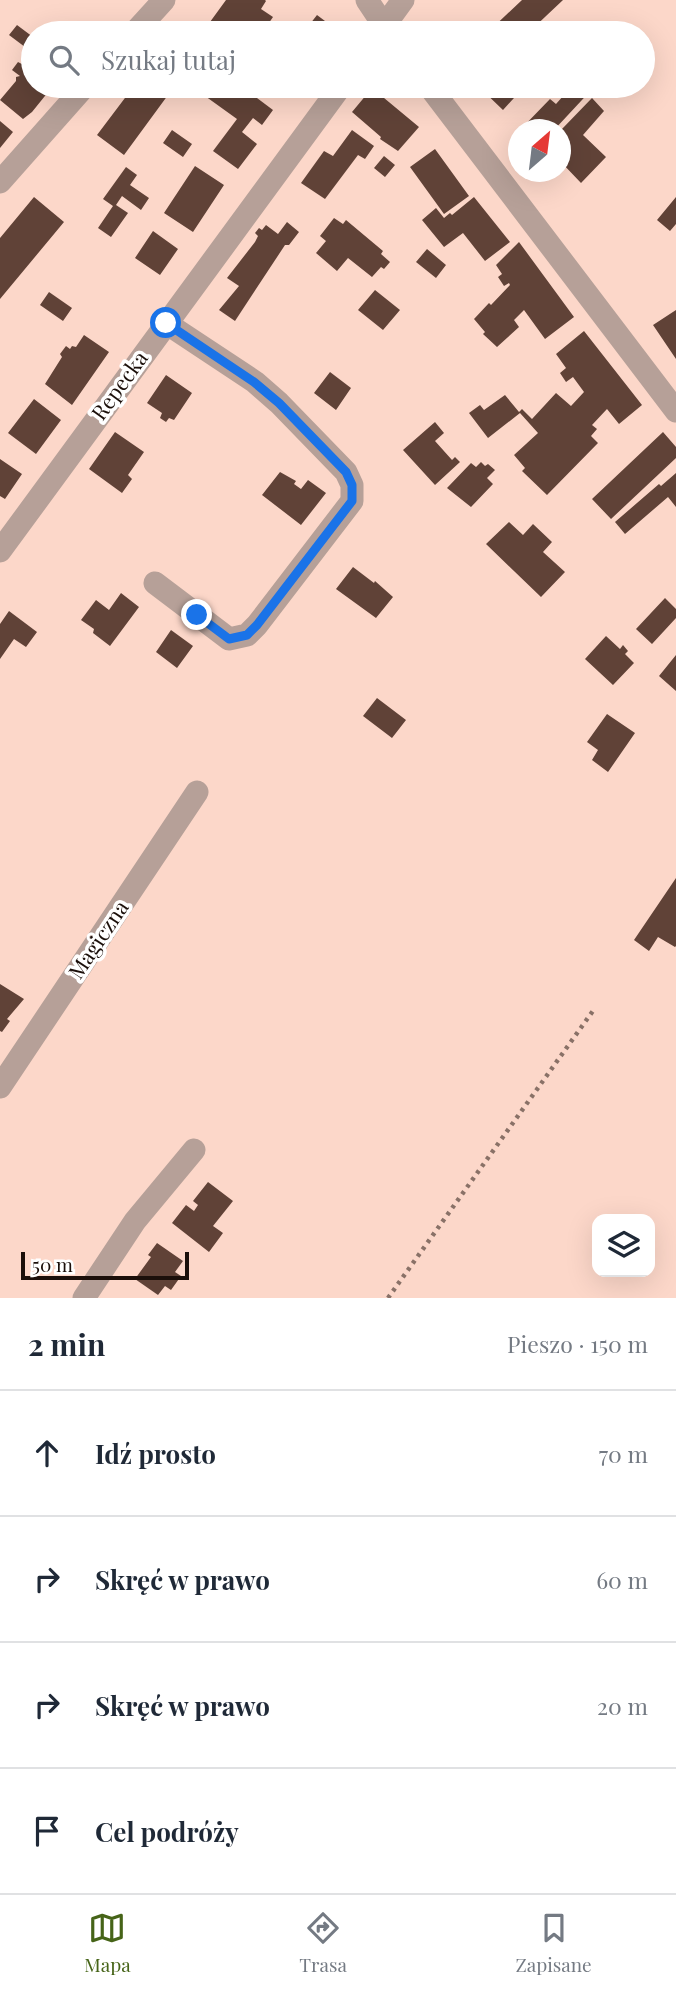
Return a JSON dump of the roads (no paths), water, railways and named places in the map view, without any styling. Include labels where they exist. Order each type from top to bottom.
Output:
[{"type":"street","points":[[145,21],[164,0]]},
{"type":"street","points":[[366,0],[378,21]]},
{"type":"street","points":[[390,21],[403,0]]},
{"type":"street","points":[[0,182],[74,98]]},
{"type":"street","name":"Repecka","points":[[0,551],[332,98]]},
{"type":"street","points":[[438,98],[676,411]]},
{"type":"street","points":[[155,583],[229,639],[247,635],[352,501],[352,485],[346,472],[279,403],[254,382],[166,323]]},
{"type":"street","name":"Magiczna","points":[[0,1087],[197,792]]},
{"type":"street","points":[[84,1298],[135,1222],[194,1150]]}]
